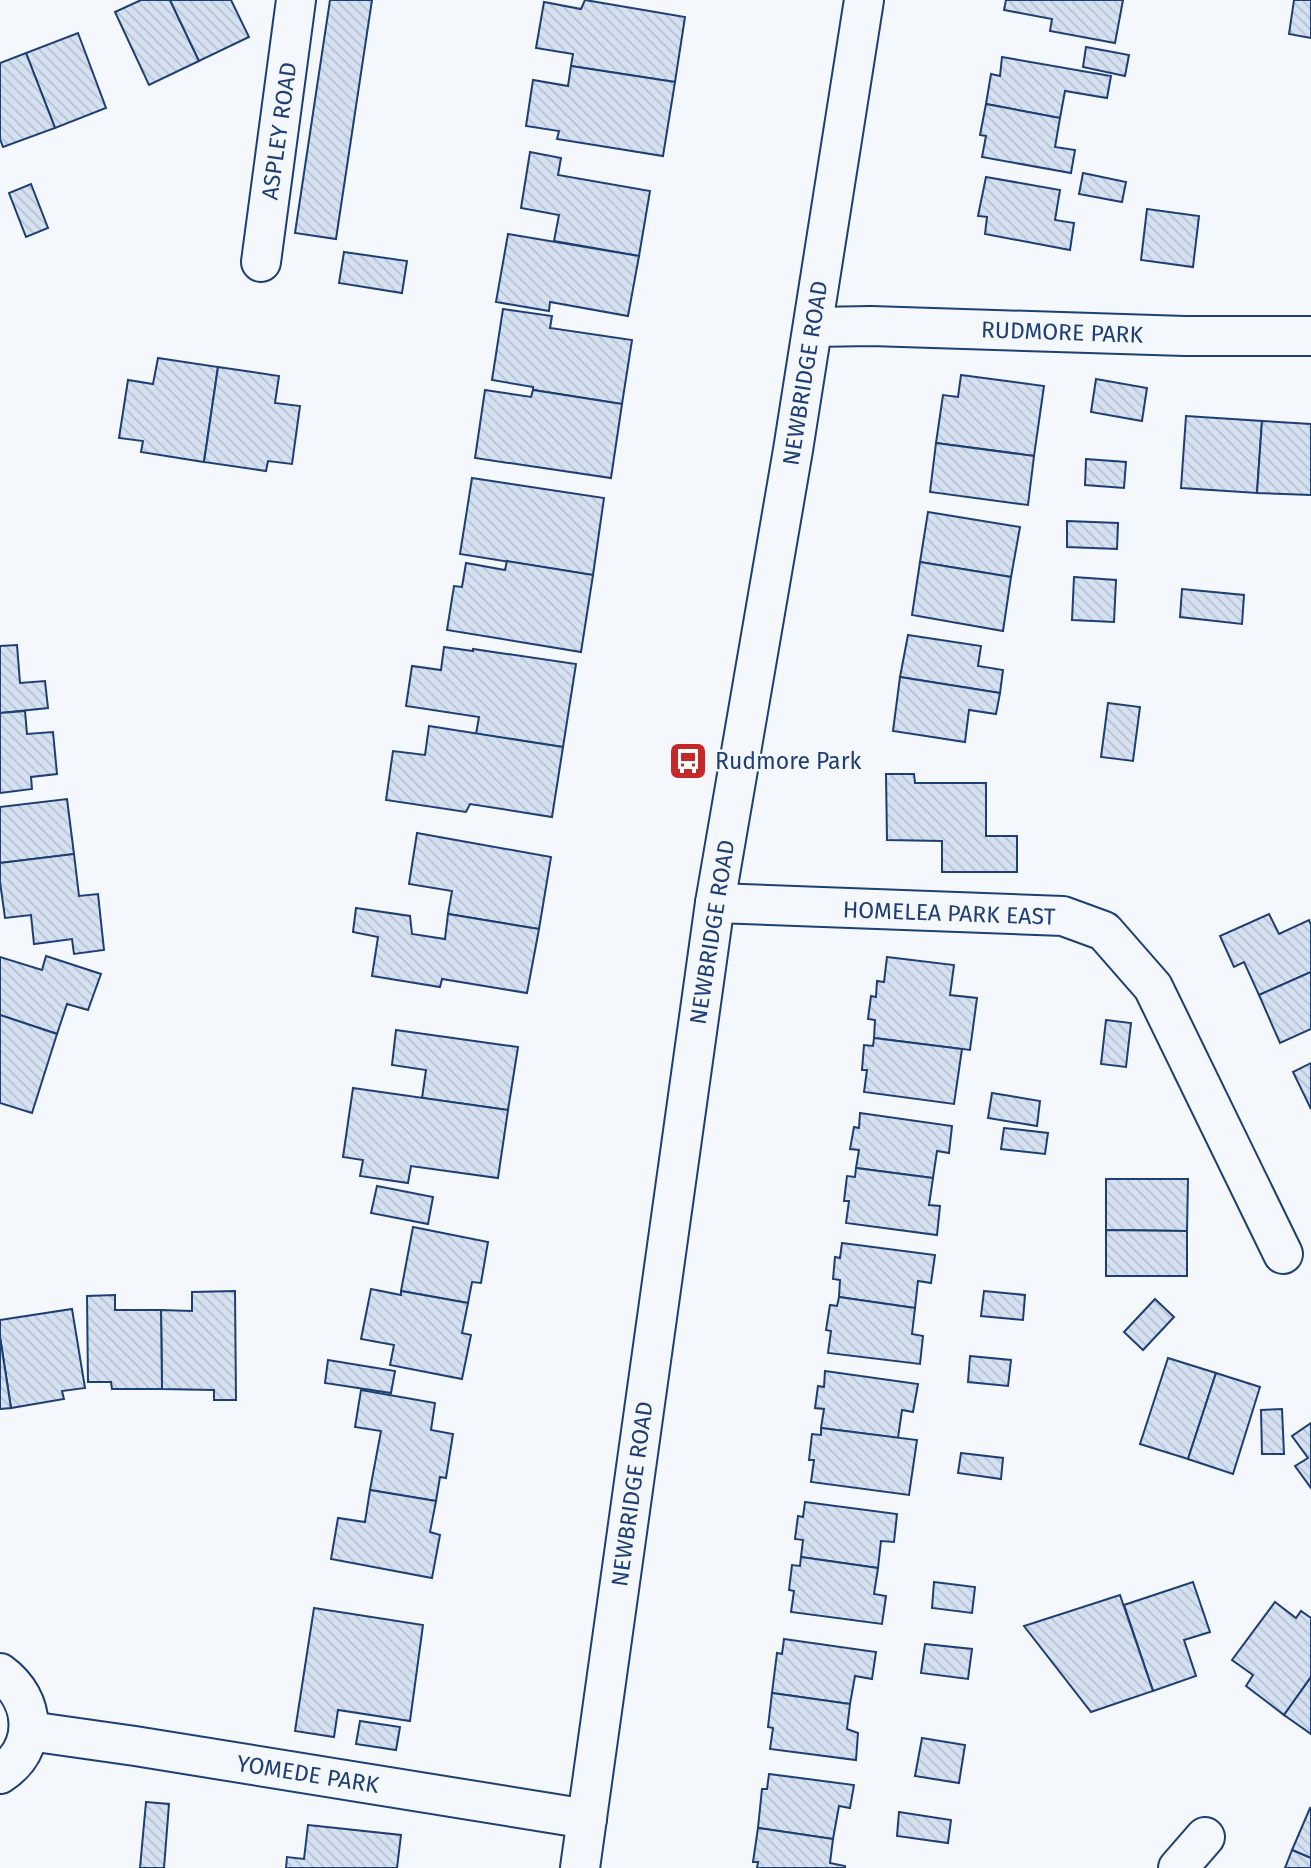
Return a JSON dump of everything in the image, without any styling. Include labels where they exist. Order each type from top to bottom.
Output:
[{"type":"street","name":"ASPLEY ROAD","points":[[261,262],[296,0]]},
{"type":"street","name":"NEWBRIDGE ROAD","points":[[580,1868],[715,903],[813,327],[864,0]]},
{"type":"street","name":"RUDMORE PARK","points":[[813,327],[871,326],[1185,337],[1311,336]]},
{"type":"street","name":"HOMELEA PARK EAST","points":[[715,903],[1063,916],[1104,931],[1153,987],[1283,1254]]},
{"type":"street","points":[[0,1673],[20,1693],[28,1712],[29,1731],[23,1751],[10,1768],[0,1774]]},
{"type":"street","name":"YOMEDE PARK","points":[[29,1731],[587,1819]]},
{"type":"street","points":[[1178,1868],[1205,1837]]},
{"type":"building","points":[[141,0],[170,0],[199,61],[149,85],[115,12]]},
{"type":"building","points":[[170,0],[231,0],[249,37],[199,61]]},
{"type":"building","points":[[330,0],[372,0],[336,239],[295,233]]},
{"type":"building","points":[[585,0],[685,17],[675,82],[571,66],[573,54],[536,48],[544,2],[581,9]]},
{"type":"building","points":[[1006,0],[1123,0],[1115,43],[1050,31],[1052,19],[1004,10]]},
{"type":"building","points":[[1294,0],[1311,0],[1311,38],[1289,34]]},
{"type":"building","points":[[78,33],[106,108],[55,128],[26,53]]},
{"type":"building","points":[[1086,47],[1129,55],[1125,76],[1083,67]]},
{"type":"building","points":[[26,53],[55,128],[3,147],[0,139],[0,63]]},
{"type":"building","points":[[1002,57],[1111,76],[1107,98],[1065,91],[1060,118],[986,104],[991,74],[1000,76]]},
{"type":"building","points":[[571,66],[675,82],[663,156],[557,139],[559,131],[526,126],[533,80],[568,86]]},
{"type":"building","points":[[986,104],[1060,118],[1055,147],[1075,150],[1071,173],[982,157],[986,136],[980,135]]},
{"type":"building","points":[[530,152],[561,158],[558,175],[650,191],[639,256],[554,241],[559,215],[521,208]]},
{"type":"building","points":[[1083,173],[1126,182],[1122,202],[1079,194]]},
{"type":"building","points":[[986,177],[1060,190],[1055,220],[1074,223],[1070,250],[985,234],[987,217],[978,216]]},
{"type":"building","points":[[31,184],[48,228],[26,237],[9,193]]},
{"type":"building","points":[[1147,209],[1199,216],[1193,267],[1141,260]]},
{"type":"building","points":[[508,234],[639,256],[628,316],[550,302],[549,311],[496,302]]},
{"type":"building","points":[[344,252],[407,261],[402,293],[339,283]]},
{"type":"building","points":[[503,309],[552,316],[550,328],[632,340],[622,404],[533,390],[533,387],[492,380]]},
{"type":"building","points":[[158,358],[218,367],[204,462],[141,452],[143,441],[119,438],[128,380],[153,384]]},
{"type":"building","points":[[218,367],[279,376],[275,403],[300,406],[292,464],[268,461],[266,471],[204,462]]},
{"type":"building","points":[[961,375],[1044,386],[1034,456],[936,443],[943,395],[958,397]]},
{"type":"building","points":[[1096,379],[1147,388],[1142,421],[1091,412]]},
{"type":"building","points":[[485,390],[531,397],[533,390],[622,404],[611,478],[475,458]]},
{"type":"building","points":[[1186,416],[1262,421],[1257,493],[1181,488]]},
{"type":"building","points":[[1262,421],[1311,424],[1311,495],[1257,493]]},
{"type":"building","points":[[936,443],[1034,456],[1028,505],[930,492]]},
{"type":"building","points":[[1086,459],[1126,462],[1124,488],[1085,485]]},
{"type":"building","points":[[472,478],[604,498],[593,575],[460,554]]},
{"type":"building","points":[[928,512],[1020,527],[1011,577],[920,562]]},
{"type":"building","points":[[1067,521],[1118,523],[1117,549],[1067,547]]},
{"type":"building","points":[[507,561],[593,575],[581,652],[447,630],[454,586],[462,587],[466,563],[505,570]]},
{"type":"building","points":[[920,562],[1011,577],[1003,631],[912,615]]},
{"type":"building","points":[[1074,577],[1116,580],[1114,622],[1072,620]]},
{"type":"building","points":[[1182,589],[1244,595],[1242,624],[1180,617]]},
{"type":"building","points":[[908,635],[981,646],[978,666],[1003,670],[1000,693],[900,677]]},
{"type":"building","points":[[17,645],[20,683],[45,681],[48,708],[0,713],[0,646]]},
{"type":"building","points":[[444,647],[576,664],[563,747],[476,734],[479,717],[406,706],[412,666],[441,670]]},
{"type":"building","points":[[900,677],[1000,693],[996,714],[969,710],[965,742],[893,731]]},
{"type":"building","points":[[1108,703],[1140,707],[1133,761],[1101,757]]},
{"type":"building","points":[[25,711],[27,734],[53,732],[57,774],[31,777],[32,789],[0,793],[0,713]]},
{"type":"building","points":[[429,726],[563,747],[552,817],[470,804],[466,812],[386,800],[393,751],[425,755]]},
{"type":"building","points":[[886,774],[914,774],[915,783],[986,783],[986,836],[1017,836],[1017,872],[942,872],[942,841],[887,840]]},
{"type":"building","points":[[67,799],[74,854],[0,863],[0,807]]},
{"type":"building","points":[[417,833],[551,857],[539,929],[448,914],[452,891],[409,884]]},
{"type":"building","points":[[74,854],[79,896],[98,894],[104,950],[74,954],[72,939],[34,944],[31,915],[5,918],[0,863]]},
{"type":"building","points":[[356,908],[410,916],[412,934],[445,939],[448,914],[539,929],[527,993],[442,979],[440,987],[372,976],[378,937],[353,932]]},
{"type":"building","points":[[1269,914],[1279,934],[1309,920],[1311,972],[1259,995],[1244,962],[1234,967],[1220,936]]},
{"type":"building","points":[[46,956],[101,974],[88,1010],[67,1004],[57,1034],[0,1015],[0,957],[42,970]]},
{"type":"building","points":[[887,957],[954,965],[950,995],[977,998],[970,1050],[874,1038],[875,1020],[868,1019],[871,996],[876,997],[877,981],[884,982]]},
{"type":"building","points":[[1311,972],[1311,1029],[1280,1043],[1259,995]]},
{"type":"building","points":[[0,1015],[57,1034],[32,1113],[0,1103]]},
{"type":"building","points":[[1106,1020],[1131,1023],[1126,1067],[1101,1064]]},
{"type":"building","points":[[396,1030],[518,1047],[508,1110],[422,1098],[426,1070],[392,1065]]},
{"type":"building","points":[[874,1038],[962,1049],[954,1104],[864,1092],[867,1070],[862,1070],[864,1045],[873,1046]]},
{"type":"building","points":[[1311,1063],[1311,1109],[1293,1072]]},
{"type":"building","points":[[353,1088],[508,1110],[498,1178],[411,1166],[408,1183],[360,1176],[363,1160],[343,1157]]},
{"type":"building","points":[[992,1093],[1040,1101],[1037,1126],[988,1118]]},
{"type":"building","points":[[860,1113],[952,1126],[949,1153],[937,1151],[933,1178],[856,1168],[859,1150],[850,1149],[854,1127],[859,1128]]},
{"type":"building","points":[[1004,1128],[1048,1133],[1045,1154],[1001,1149]]},
{"type":"building","points":[[856,1168],[933,1178],[929,1205],[940,1206],[937,1235],[846,1223],[849,1201],[844,1201],[847,1176],[855,1177]]},
{"type":"building","points":[[1106,1179],[1188,1179],[1187,1231],[1106,1230]]},
{"type":"building","points":[[377,1186],[433,1197],[428,1224],[371,1213]]},
{"type":"building","points":[[413,1227],[488,1242],[481,1283],[472,1282],[468,1303],[401,1291]]},
{"type":"building","points":[[1106,1230],[1187,1231],[1187,1276],[1106,1276]]},
{"type":"building","points":[[842,1243],[935,1255],[931,1283],[918,1281],[915,1308],[839,1297],[840,1280],[833,1279],[835,1257],[840,1258]]},
{"type":"building","points":[[371,1289],[401,1295],[401,1291],[468,1303],[462,1333],[471,1335],[462,1379],[390,1365],[394,1345],[361,1339]]},
{"type":"building","points":[[235,1291],[236,1400],[214,1400],[214,1390],[162,1389],[161,1310],[192,1311],[192,1292]]},
{"type":"building","points":[[984,1291],[1025,1295],[1023,1320],[981,1316]]},
{"type":"building","points":[[115,1295],[115,1310],[161,1310],[162,1389],[112,1389],[111,1382],[88,1382],[87,1296]]},
{"type":"building","points":[[839,1297],[915,1308],[912,1334],[923,1336],[920,1364],[828,1353],[831,1331],[826,1330],[830,1305],[837,1306]]},
{"type":"building","points":[[1155,1299],[1174,1317],[1143,1350],[1124,1332]]},
{"type":"building","points":[[72,1309],[85,1388],[62,1391],[64,1399],[11,1408],[0,1337],[0,1320]]},
{"type":"building","points":[[0,1337],[11,1408],[0,1409]]},
{"type":"building","points":[[970,1356],[1011,1360],[1008,1386],[968,1382]]},
{"type":"building","points":[[1168,1358],[1216,1373],[1188,1459],[1140,1444]]},
{"type":"building","points":[[328,1360],[395,1371],[391,1393],[325,1383]]},
{"type":"building","points":[[825,1371],[918,1384],[913,1412],[902,1410],[898,1438],[821,1428],[824,1409],[815,1408],[818,1386],[824,1387]]},
{"type":"building","points":[[1216,1373],[1260,1387],[1233,1474],[1188,1459]]},
{"type":"building","points":[[361,1390],[435,1403],[431,1430],[453,1434],[446,1478],[440,1477],[436,1501],[370,1490],[381,1431],[355,1427]]},
{"type":"building","points":[[1282,1409],[1284,1454],[1262,1454],[1261,1410]]},
{"type":"building","points":[[1311,1423],[1311,1488],[1295,1466],[1308,1458],[1292,1436]]},
{"type":"building","points":[[821,1428],[917,1440],[909,1495],[811,1482],[814,1460],[809,1460],[812,1434],[821,1435]]},
{"type":"building","points":[[961,1453],[1003,1458],[1001,1479],[958,1473]]},
{"type":"building","points":[[370,1490],[436,1501],[430,1532],[440,1535],[432,1578],[331,1559],[338,1518],[365,1522]]},
{"type":"building","points":[[805,1502],[897,1514],[894,1542],[881,1541],[878,1568],[801,1557],[803,1540],[795,1539],[798,1516],[803,1517]]},
{"type":"building","points":[[801,1557],[878,1568],[874,1594],[886,1596],[882,1624],[791,1612],[794,1591],[789,1590],[792,1565],[800,1566]]},
{"type":"building","points":[[934,1582],[975,1587],[972,1613],[932,1608]]},
{"type":"building","points":[[1193,1582],[1210,1632],[1184,1640],[1196,1676],[1153,1691],[1124,1605]]},
{"type":"building","points":[[1120,1595],[1153,1691],[1091,1712],[1024,1626]]},
{"type":"building","points":[[1275,1602],[1296,1618],[1301,1611],[1311,1618],[1311,1677],[1284,1715],[1246,1686],[1253,1675],[1232,1660]]},
{"type":"building","points":[[314,1608],[423,1625],[410,1721],[338,1710],[334,1737],[295,1731]]},
{"type":"building","points":[[784,1639],[876,1652],[872,1679],[855,1676],[850,1704],[772,1693],[777,1653],[782,1654]]},
{"type":"building","points":[[925,1644],[972,1649],[968,1679],[921,1673]]},
{"type":"building","points":[[1311,1677],[1311,1734],[1284,1715]]},
{"type":"building","points":[[772,1693],[850,1704],[847,1729],[858,1733],[856,1760],[770,1749],[773,1728],[768,1727]]},
{"type":"building","points":[[360,1721],[400,1727],[396,1750],[356,1744]]},
{"type":"building","points":[[922,1738],[965,1745],[959,1783],[915,1776]]},
{"type":"building","points":[[769,1774],[854,1785],[850,1808],[839,1806],[833,1839],[758,1828],[762,1789],[767,1789]]},
{"type":"building","points":[[146,1802],[169,1804],[164,1868],[140,1868]]},
{"type":"building","points":[[1311,1809],[1311,1858],[1292,1850]]},
{"type":"building","points":[[899,1812],[951,1820],[948,1843],[897,1836]]},
{"type":"building","points":[[308,1825],[401,1835],[397,1868],[286,1868],[287,1857],[304,1859]]},
{"type":"building","points":[[758,1828],[833,1839],[830,1863],[845,1868],[757,1868],[758,1862],[753,1862]]},
{"type":"building","points":[[1292,1850],[1311,1858],[1311,1868],[1285,1868]]},
{"type":"place","name":"Rudmore Park","points":[[688,761]]}]
